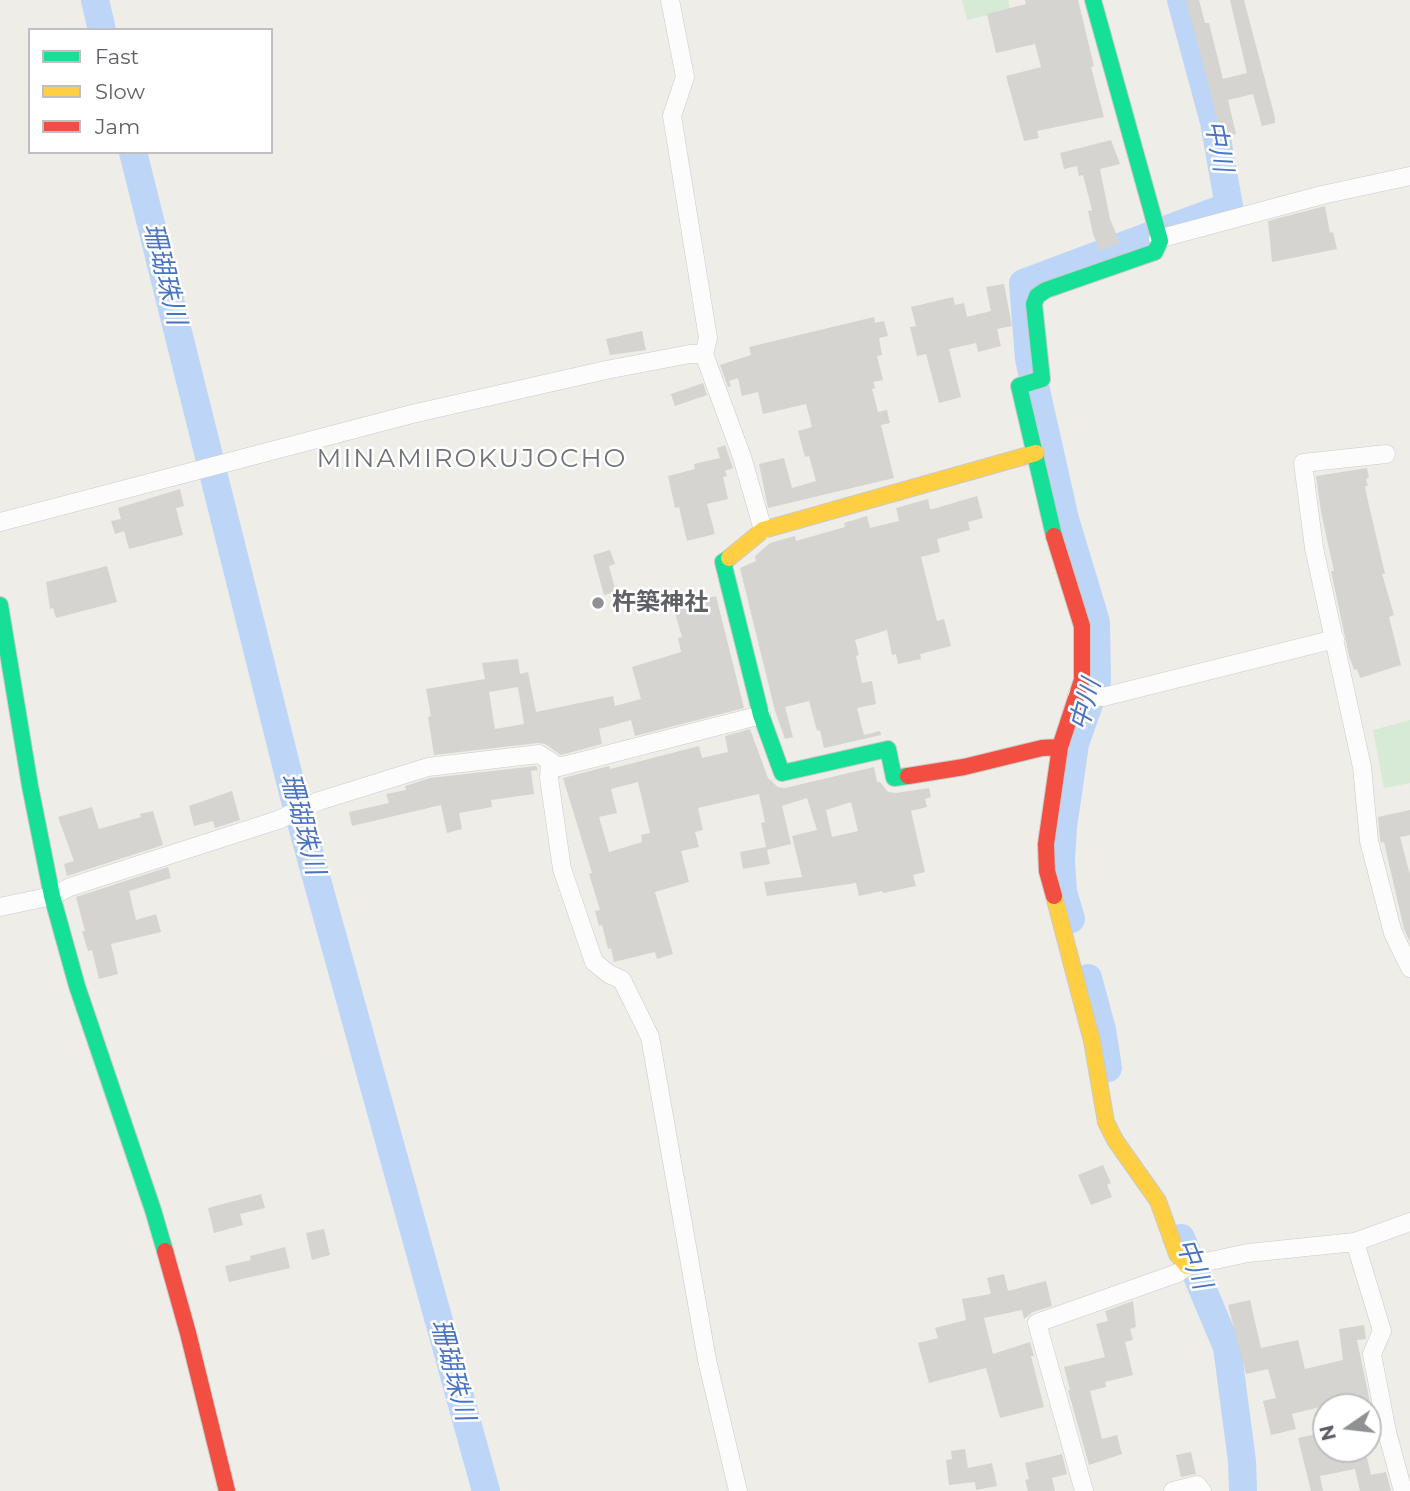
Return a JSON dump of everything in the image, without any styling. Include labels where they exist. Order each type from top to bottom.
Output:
[{"type":"street","points":[[670,0],[685,77],[672,116],[708,338],[704,354],[742,457],[763,530]]},
{"type":"street","points":[[1093,0],[1160,241],[1155,252],[1046,290],[1037,296],[1034,304],[1042,379],[1019,386],[1050,523],[1082,626],[1082,680],[1060,747],[1046,844],[1047,872],[1092,1041],[1106,1122],[1115,1140],[1158,1201],[1177,1254],[1187,1266]]},
{"type":"street","points":[[1158,239],[1322,195],[1410,176]]},
{"type":"street","points":[[0,522],[412,414],[606,370],[690,354],[704,354]]},
{"type":"street","points":[[1036,453],[763,530],[723,562],[761,715],[782,773],[888,749],[894,778],[964,766],[1042,748],[1060,747]]},
{"type":"street","points":[[1387,454],[1303,463],[1314,548],[1362,767],[1369,841],[1393,933],[1410,968]]},
{"type":"street","points":[[0,605],[4,650],[52,896],[77,986],[156,1223],[188,1333],[227,1491]]},
{"type":"street","points":[[1077,695],[1103,697],[1335,639]]},
{"type":"street","points":[[0,907],[52,896],[70,887],[278,820],[319,800],[428,767],[539,754],[559,767],[761,715]]},
{"type":"street","points":[[550,762],[549,778],[562,869],[594,962],[622,980],[650,1037],[707,1360],[738,1491]]},
{"type":"street","points":[[1084,1491],[1037,1323],[1178,1273],[1187,1266],[1248,1253],[1355,1242],[1410,1222]]},
{"type":"street","points":[[1355,1242],[1382,1331],[1373,1354],[1387,1432],[1403,1491]]},
{"type":"street","points":[[1173,1491],[1197,1485],[1202,1491]]},
{"type":"green space","points":[[962,0],[1008,0],[1010,10],[967,20]]},
{"type":"green space","points":[[1410,720],[1410,783],[1384,788],[1373,730]]},
{"type":"building","points":[[1025,0],[1078,0],[1104,117],[1037,131],[1039,138],[1024,141],[1006,76],[1041,67],[1035,44],[996,53],[987,14],[1026,4]]},
{"type":"building","points":[[1186,0],[1199,0],[1205,23],[1209,23],[1223,79],[1247,73],[1230,0],[1244,0],[1275,123],[1262,126],[1253,94],[1228,100],[1236,134],[1222,137]]},
{"type":"building","points":[[1111,140],[1120,164],[1100,169],[1110,219],[1120,243],[1100,251],[1093,234],[1088,211],[1092,210],[1083,175],[1079,176],[1077,166],[1064,169],[1060,153]]},
{"type":"building","points":[[1325,206],[1330,233],[1333,232],[1337,249],[1272,262],[1268,221]]},
{"type":"building","points":[[1004,284],[1012,326],[997,329],[1001,346],[978,352],[976,343],[949,349],[961,397],[939,403],[926,354],[917,356],[910,327],[916,326],[911,307],[953,297],[955,305],[964,303],[967,317],[991,311],[986,287]]},
{"type":"building","points":[[874,317],[875,323],[884,321],[888,336],[879,338],[882,355],[877,356],[883,380],[873,382],[875,388],[872,389],[878,412],[887,410],[890,423],[881,425],[894,478],[768,508],[759,464],[784,458],[792,488],[816,481],[809,456],[805,457],[798,431],[812,427],[806,404],[763,414],[758,392],[742,396],[738,378],[729,381],[731,386],[728,387],[720,365],[751,355],[749,347]]},
{"type":"building","points":[[642,331],[646,350],[610,355],[606,339]]},
{"type":"building","points":[[703,383],[707,395],[675,406],[671,394]]},
{"type":"building","points":[[725,445],[733,468],[725,471],[727,476],[723,477],[728,499],[707,504],[715,534],[687,541],[679,507],[675,508],[668,476],[695,469],[694,464],[720,458],[717,448]]},
{"type":"building","points":[[1367,468],[1369,478],[1366,479],[1368,486],[1365,486],[1385,574],[1382,574],[1394,615],[1389,617],[1401,665],[1360,678],[1349,656],[1331,571],[1334,571],[1316,476]]},
{"type":"building","points":[[180,489],[184,506],[176,508],[183,535],[129,549],[124,531],[115,534],[111,521],[121,519],[118,508]]},
{"type":"building","points":[[977,496],[983,518],[968,522],[970,530],[937,539],[940,552],[921,557],[937,621],[944,619],[951,646],[920,654],[921,659],[898,664],[896,654],[892,655],[887,630],[855,640],[862,683],[872,681],[876,704],[857,708],[864,735],[880,731],[881,735],[824,748],[809,701],[785,707],[793,737],[785,739],[775,711],[740,568],[756,561],[755,556],[770,543],[795,536],[796,541],[845,527],[844,523],[867,516],[870,528],[899,521],[896,508],[928,499],[930,509],[933,509]]},
{"type":"building","points":[[610,550],[615,564],[609,566],[616,592],[604,595],[593,555]]},
{"type":"building","points":[[107,566],[117,602],[56,618],[53,608],[50,609],[46,582]]},
{"type":"building","points":[[698,596],[699,600],[716,596],[744,708],[635,736],[631,720],[599,729],[602,744],[561,755],[545,744],[538,743],[434,755],[426,689],[485,679],[482,663],[518,659],[520,674],[528,672],[536,712],[613,696],[615,706],[641,699],[632,667],[681,652],[678,638],[682,637],[672,603]],"holes":[[[518,687],[524,724],[495,729],[489,692]]]},
{"type":"building","points":[[750,729],[768,778],[778,787],[785,788],[874,767],[877,782],[888,792],[929,788],[931,797],[925,799],[927,807],[911,811],[925,872],[913,875],[916,886],[883,893],[882,891],[859,896],[856,883],[767,896],[764,882],[802,877],[792,836],[817,830],[807,798],[782,806],[791,844],[767,850],[770,864],[743,869],[740,852],[766,847],[761,823],[765,822],[759,794],[698,808],[703,830],[695,832],[699,847],[681,851],[689,882],[655,892],[673,954],[657,959],[655,952],[614,962],[602,925],[599,926],[595,911],[600,910],[589,874],[592,873],[563,778],[699,746],[702,758],[728,752],[725,736]],"holes":[[[638,782],[650,833],[641,835],[642,842],[609,852],[599,817],[617,813],[611,789]],[[851,802],[858,831],[832,837],[826,810]]]},
{"type":"building","points":[[536,766],[538,770],[531,771],[534,794],[491,800],[492,807],[459,813],[462,829],[447,833],[441,805],[352,826],[349,812],[389,803],[386,794],[406,790],[405,786],[430,778]]},
{"type":"building","points":[[232,791],[240,820],[215,828],[213,821],[194,826],[189,806]]},
{"type":"building","points":[[92,807],[99,829],[153,811],[163,845],[67,876],[64,864],[74,861],[58,817]]},
{"type":"building","points":[[1410,810],[1410,835],[1400,837],[1410,875],[1410,942],[1404,929],[1384,842],[1381,843],[1378,817]]},
{"type":"building","points":[[168,867],[171,878],[129,891],[136,920],[156,914],[161,932],[111,944],[118,974],[99,979],[92,950],[88,951],[82,931],[85,931],[76,897]]},
{"type":"building","points":[[1103,1165],[1111,1183],[1107,1185],[1112,1197],[1091,1205],[1078,1175]]},
{"type":"building","points":[[261,1194],[265,1208],[240,1214],[243,1225],[214,1233],[208,1208]]},
{"type":"building","points":[[324,1229],[330,1255],[312,1260],[306,1233]]},
{"type":"building","points":[[285,1247],[290,1268],[229,1282],[225,1266],[251,1260],[250,1256]]},
{"type":"building","points":[[1004,1274],[1008,1291],[1046,1281],[1052,1306],[1033,1312],[1024,1319],[1022,1310],[984,1318],[993,1354],[1030,1342],[1044,1407],[1000,1418],[986,1368],[929,1383],[918,1343],[938,1338],[935,1328],[966,1320],[962,1299],[991,1294],[987,1278]]},
{"type":"building","points":[[1250,1300],[1261,1348],[1298,1340],[1305,1369],[1343,1360],[1339,1329],[1364,1325],[1366,1339],[1357,1340],[1368,1393],[1312,1393],[1312,1409],[1292,1414],[1296,1429],[1271,1435],[1263,1401],[1276,1398],[1268,1369],[1246,1374],[1228,1305]]},
{"type":"building","points":[[1133,1301],[1136,1327],[1130,1329],[1133,1340],[1125,1342],[1133,1375],[1105,1382],[1106,1387],[1090,1391],[1102,1439],[1117,1435],[1122,1454],[1089,1465],[1064,1367],[1105,1357],[1096,1324],[1108,1321],[1105,1311]]},
{"type":"building","points":[[1312,1435],[1312,1463],[1368,1463],[1371,1475],[1386,1472],[1391,1491],[1360,1491],[1355,1469],[1320,1476],[1323,1491],[1311,1491],[1298,1438]]},
{"type":"building","points":[[965,1449],[968,1468],[992,1463],[997,1486],[976,1490],[975,1482],[949,1485],[946,1460],[952,1459],[951,1451]]},
{"type":"building","points":[[1191,1452],[1196,1474],[1181,1477],[1176,1455]]},
{"type":"building","points":[[1062,1454],[1067,1474],[1052,1478],[1055,1491],[1028,1491],[1025,1480],[1029,1479],[1025,1463]]},
{"type":"waterway","name":"珊瑚珠川","points":[[95,0],[102,28]]},
{"type":"waterway","name":"中川","points":[[1071,919],[1063,892],[1063,827],[1075,744],[1097,681],[1096,622],[1065,519],[1029,359],[1023,283],[1229,206],[1214,122],[1181,0]]},
{"type":"waterway","name":"珊瑚珠川","points":[[133,154],[294,797],[486,1491]]},
{"type":"waterway","name":"中川","points":[[1088,978],[1102,1030],[1108,1068]]},
{"type":"waterway","name":"中川","points":[[1181,1238],[1227,1347],[1242,1461],[1243,1491]]},
{"type":"traffic: fast","points":[[1054,536],[1019,386],[1042,379],[1034,304],[1037,296],[1046,290],[1155,252],[1160,241],[1093,0]]},
{"type":"traffic: fast","points":[[729,558],[723,562],[761,715],[782,773],[888,749],[894,778],[908,776]]},
{"type":"traffic: fast","points":[[0,605],[30,786],[52,896],[77,986],[165,1251]]},
{"type":"traffic: slow","points":[[729,558],[763,530],[1036,453]]},
{"type":"traffic: slow","points":[[1054,896],[1092,1041],[1106,1122],[1115,1140],[1158,1201],[1177,1254],[1187,1266]]},
{"type":"traffic: jam","points":[[1054,536],[1082,626],[1082,680],[1060,747],[1046,844],[1047,871],[1054,896]]},
{"type":"traffic: jam","points":[[908,776],[964,767],[1042,748],[1060,747]]},
{"type":"traffic: jam","points":[[165,1251],[227,1491]]},
{"type":"place","name":"杵築神社","points":[[598,603]]},
{"type":"district","name":"MINAMIROKUJOCHO","points":[[472,459]]}]
